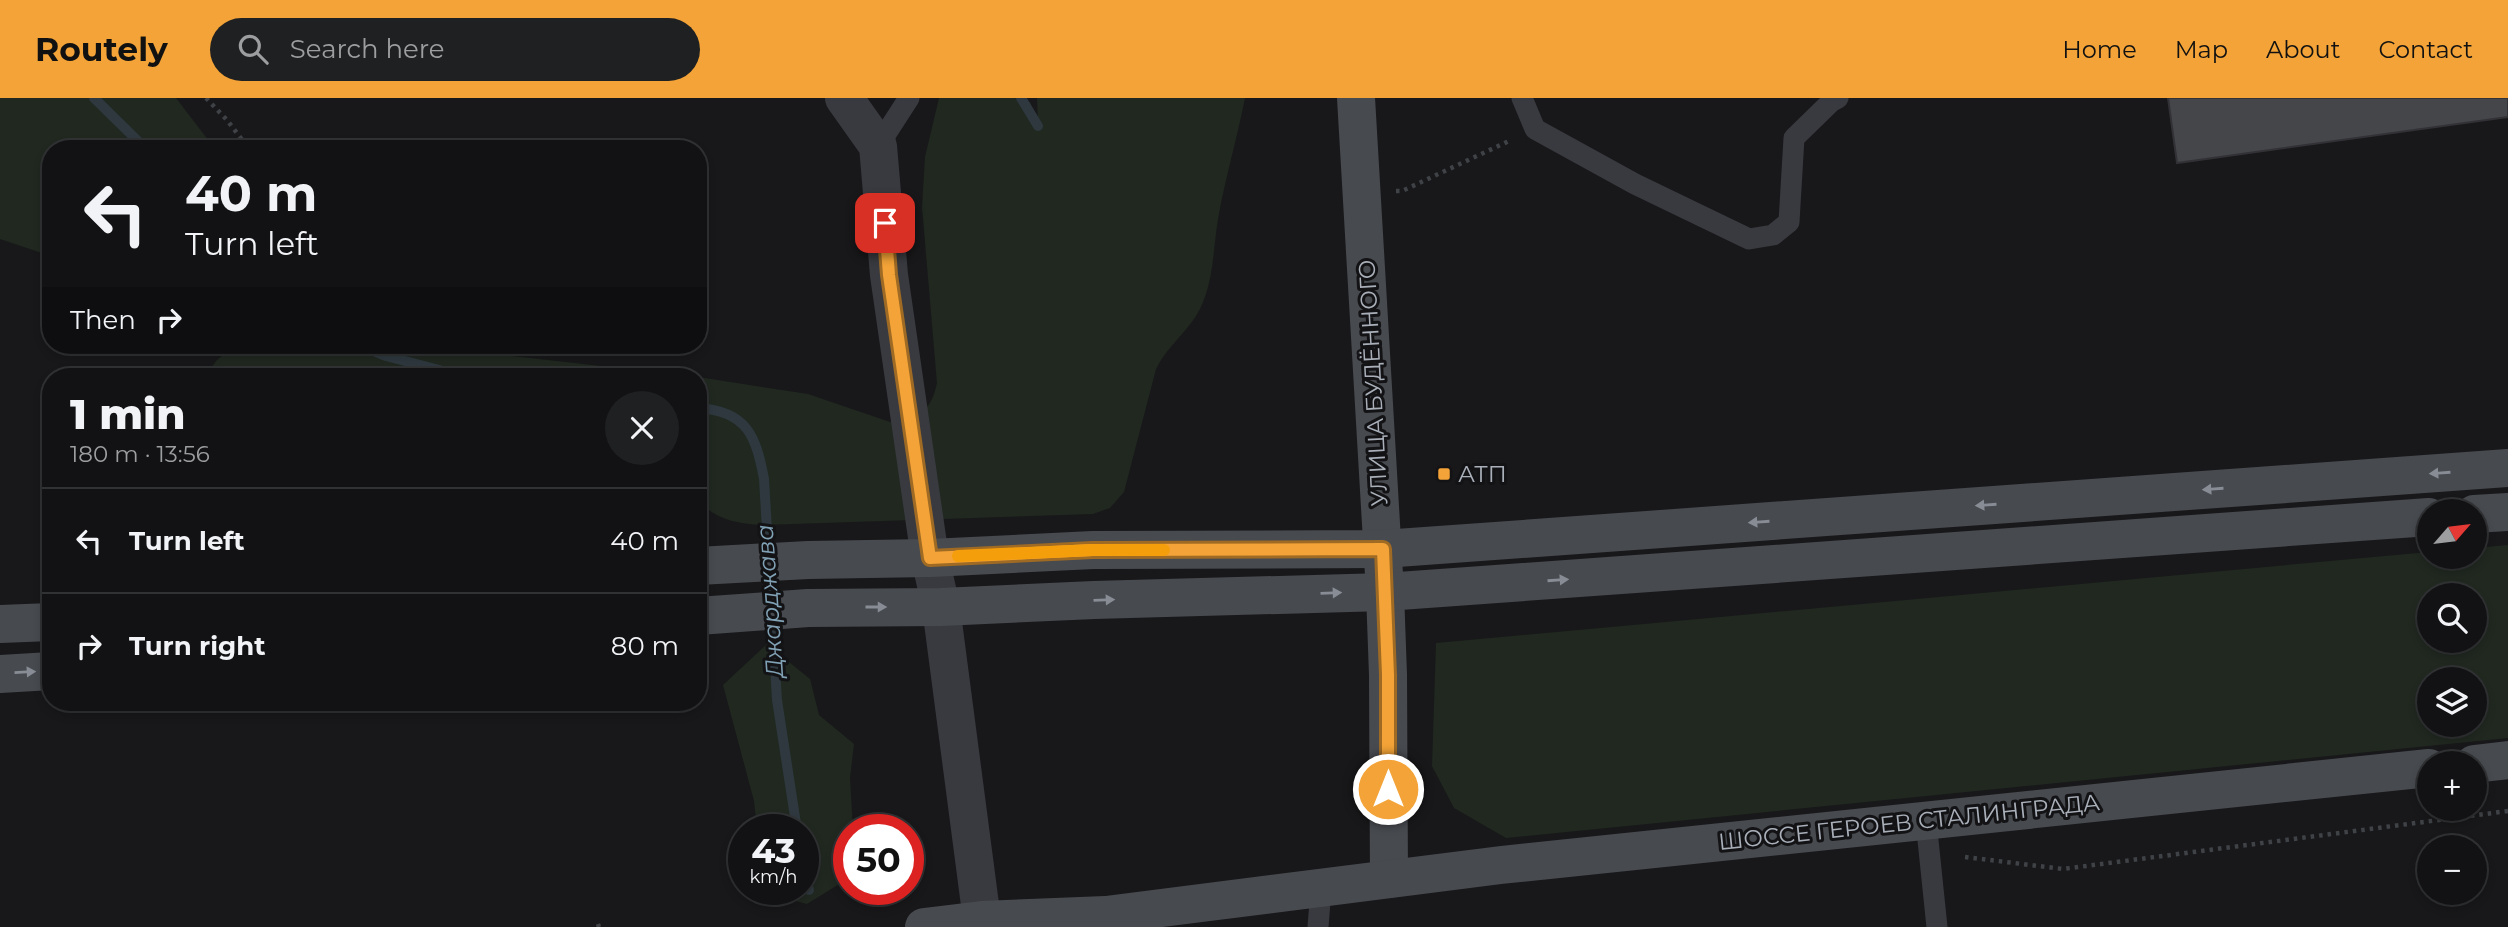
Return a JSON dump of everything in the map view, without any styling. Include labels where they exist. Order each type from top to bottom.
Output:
[{"type":"main road","name":"УЛИЦА БУДЁННОГО","points":[[1356,98],[1385,592],[1389,879]]},
{"type":"main road","points":[[712,565],[1093,550],[1383,549],[2508,468]]},
{"type":"main road","points":[[2487,513],[2508,512]]},
{"type":"main road","points":[[715,614],[808,608],[941,607],[1385,592],[2417,518]]},
{"type":"main road","points":[[0,624],[42,622]]},
{"type":"main road","points":[[0,674],[42,672]]},
{"type":"main road","points":[[2487,762],[2508,760]]},
{"type":"main road","name":"ШОССЕ ГЕРОЕВ СТАЛИНГРАДА","points":[[924,927],[982,920],[1106,915],[1501,865],[1927,837],[2417,770]]},
{"type":"street","points":[[844,98],[878,146],[889,275],[930,558],[941,607],[982,920]]},
{"type":"lane","points":[[878,146],[909,98]]},
{"type":"lane","points":[[1522,98],[1535,129],[1635,184],[1749,239],[1773,235],[1788,222],[1794,138],[1838,98]]},
{"type":"lane","points":[[1927,837],[1937,927]]},
{"type":"lane","points":[[1318,927],[1321,889]]},
{"type":"path","points":[[206,98],[241,140]]},
{"type":"path","points":[[1361,190],[1402,191],[1535,129]]},
{"type":"path","points":[[1927,837],[2063,869],[2508,811]]},
{"type":"shaded area","points":[[0,98],[176,98],[208,140],[42,140],[42,253],[0,239]]},
{"type":"shaded area","points":[[939,98],[1015,98],[1021,102],[1030,102],[1038,122],[1037,98],[1245,98],[1221,204],[1205,298],[1195,317],[1156,369],[1124,492],[1110,508],[1093,514],[759,525],[733,521],[711,512],[707,509],[707,378],[808,394],[896,424],[919,414],[932,400],[937,383],[922,207],[925,157]]},
{"type":"shaded area","points":[[224,354],[505,354],[619,368],[211,368]]},
{"type":"shaded area","points":[[2508,545],[2508,738],[1506,838],[1454,808],[1432,766],[1436,643],[2417,553],[2417,569],[2487,569],[2487,547]]},
{"type":"shaded area","points":[[767,644],[810,679],[819,715],[854,744],[850,778],[852,814],[833,814],[833,888],[819,897],[819,814],[755,814],[723,685]]},
{"type":"building","points":[[2168,98],[2508,98],[2508,117],[2177,163]]},
{"type":"waterway","name":"Джарджава","points":[[94,98],[137,140]]},
{"type":"waterway","points":[[1021,98],[1038,126]]},
{"type":"waterway","name":"Джарджава","points":[[381,354],[432,368]]},
{"type":"waterway","name":"Джарджава","points":[[707,409],[728,414],[746,428],[753,438],[761,464],[777,700],[795,814]]},
{"type":"slow traffic","points":[[958,556],[1164,550]]},
{"type":"place","name":"АТП","points":[[1444,474]]},
{"type":"route","points":[[885,223],[889,275],[930,558],[1093,550],[1383,549],[1388,675],[1388,789]]}]
